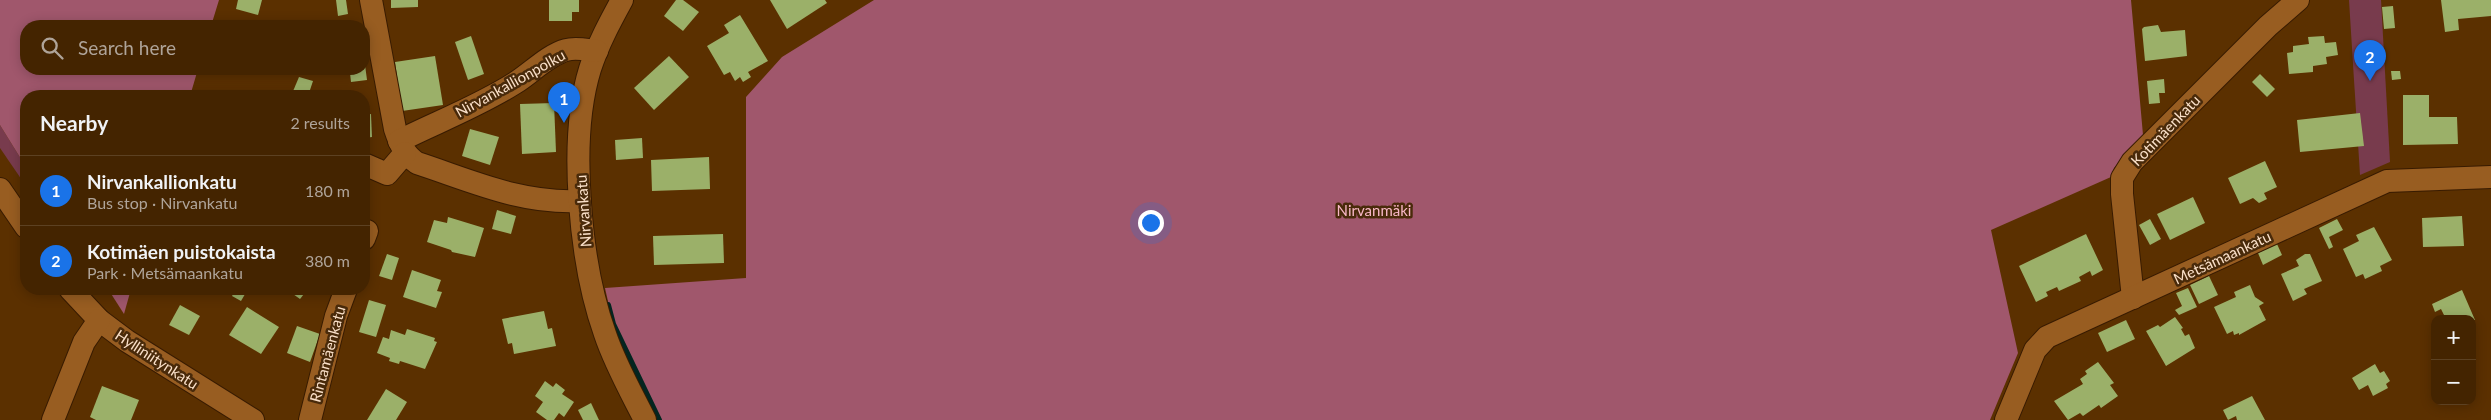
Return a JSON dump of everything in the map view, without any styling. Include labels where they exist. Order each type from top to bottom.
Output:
[{"type":"street","points":[[371,0],[402,147],[416,163],[488,189],[521,198],[555,202],[580,201]]},
{"type":"street","name":"Nirvankatu","points":[[622,0],[596,51],[584,95],[580,121],[580,201],[586,263],[597,311],[611,350],[645,420]]},
{"type":"street","name":"Kotimäenkatu","points":[[2133,298],[2122,178],[2132,162],[2268,26],[2298,0]]},
{"type":"street","name":"Nirvankallionpolku","points":[[402,147],[515,84],[559,52],[568,49],[596,51]]},
{"type":"street","points":[[370,167],[387,174],[402,147]]},
{"type":"street","name":"Metsämaankatu","points":[[2006,420],[2035,350],[2047,337],[2387,181],[2491,177]]},
{"type":"street","points":[[0,189],[20,218]]},
{"type":"street","name":"Hylliniitynkatu","points":[[75,295],[98,320],[132,344],[253,420]]},
{"type":"street","name":"Rintamäenkatu","points":[[310,420],[336,316],[344,295]]},
{"type":"street","points":[[53,420],[84,342],[98,320]]},
{"type":"shaded area","points":[[2349,0],[2381,0],[2390,162],[2360,175]]},
{"type":"shaded area","points":[[0,125],[20,157],[20,177],[0,148]]},
{"type":"green space","points":[[0,0],[219,0],[213,20],[20,20],[20,75],[196,75],[192,90],[20,90],[20,157],[0,125]]},
{"type":"green space","name":"Nirvanmäki","points":[[874,0],[2131,0],[2143,135],[2114,168],[2111,177],[1991,230],[2018,353],[1990,420],[657,420],[617,341],[605,288],[746,278],[746,97],[782,57]]},
{"type":"green space","points":[[112,295],[129,295],[124,314]]},
{"type":"building","points":[[238,0],[262,0],[258,15],[236,9]]},
{"type":"building","points":[[336,0],[346,0],[348,14],[338,16]]},
{"type":"building","points":[[391,0],[418,0],[418,7],[391,8]]},
{"type":"building","points":[[549,0],[579,0],[579,12],[572,12],[572,21],[549,21]]},
{"type":"building","points":[[676,0],[683,0],[699,12],[683,31],[664,16]]},
{"type":"building","points":[[770,0],[825,0],[827,3],[787,29]]},
{"type":"building","points":[[2441,0],[2491,0],[2491,16],[2458,19],[2459,30],[2445,32]]},
{"type":"building","points":[[2393,6],[2395,28],[2384,29],[2382,7]]},
{"type":"building","points":[[740,15],[768,61],[748,72],[751,77],[743,82],[740,77],[735,81],[730,72],[724,75],[707,46],[729,33],[724,25]]},
{"type":"building","points":[[2158,25],[2161,32],[2185,30],[2187,56],[2145,61],[2142,29]]},
{"type":"building","points":[[471,36],[484,74],[468,80],[455,42]]},
{"type":"building","points":[[2324,36],[2325,43],[2336,42],[2338,55],[2326,57],[2327,64],[2313,66],[2313,72],[2289,74],[2287,53],[2293,52],[2293,46],[2309,44],[2308,37]]},
{"type":"building","points":[[435,56],[443,105],[402,111],[395,62]]},
{"type":"building","points":[[669,56],[689,77],[654,110],[634,88]]},
{"type":"building","points":[[2391,71],[2400,71],[2401,79],[2392,80]]},
{"type":"building","points":[[2260,74],[2275,89],[2267,97],[2252,82]]},
{"type":"building","points":[[350,75],[366,75],[367,80],[351,82]]},
{"type":"building","points":[[299,77],[313,81],[310,90],[294,90]]},
{"type":"building","points":[[2164,79],[2165,93],[2159,93],[2160,103],[2149,104],[2147,81]]},
{"type":"building","points":[[2403,95],[2429,95],[2429,117],[2457,117],[2458,144],[2403,145]]},
{"type":"building","points":[[554,103],[556,152],[522,154],[520,104]]},
{"type":"building","points":[[2360,113],[2364,146],[2300,152],[2297,120]]},
{"type":"building","points":[[370,114],[372,137],[370,137]]},
{"type":"building","points":[[470,129],[499,137],[490,165],[462,156]]},
{"type":"building","points":[[642,138],[643,158],[616,160],[615,140]]},
{"type":"building","points":[[709,157],[710,189],[652,191],[651,160]]},
{"type":"building","points":[[2265,161],[2277,187],[2264,193],[2267,199],[2259,203],[2253,198],[2240,204],[2228,178]]},
{"type":"building","points":[[2193,197],[2205,223],[2170,240],[2157,214]]},
{"type":"building","points":[[497,210],[516,216],[511,234],[492,229]]},
{"type":"building","points":[[2462,216],[2464,246],[2423,247],[2422,218]]},
{"type":"building","points":[[448,217],[484,228],[475,257],[452,252],[427,242],[434,220],[447,223]]},
{"type":"building","points":[[2150,219],[2161,239],[2150,245],[2139,225]]},
{"type":"building","points":[[2337,219],[2343,230],[2329,237],[2333,247],[2329,249],[2319,228]]},
{"type":"building","points":[[2374,227],[2392,260],[2380,266],[2382,271],[2365,279],[2363,274],[2356,277],[2343,249],[2359,241],[2356,235]]},
{"type":"building","points":[[723,234],[724,263],[654,265],[653,236]]},
{"type":"building","points":[[2086,234],[2103,270],[2092,276],[2090,271],[2079,277],[2081,281],[2059,291],[2057,287],[2046,292],[2048,296],[2036,302],[2019,266]]},
{"type":"building","points":[[2277,244],[2282,255],[2263,265],[2258,253]]},
{"type":"building","points":[[387,254],[399,258],[392,280],[379,276]]},
{"type":"building","points":[[2305,254],[2310,254],[2322,281],[2304,289],[2307,294],[2293,301],[2281,274],[2299,266],[2296,260]]},
{"type":"building","points":[[412,270],[441,280],[437,291],[442,292],[436,308],[403,297]]},
{"type":"building","points":[[2209,276],[2218,295],[2199,304],[2190,285]]},
{"type":"building","points":[[2250,285],[2255,297],[2264,303],[2259,306],[2266,320],[2239,335],[2239,333],[2234,335],[2233,331],[2227,334],[2214,307],[2236,297],[2234,292]]},
{"type":"building","points":[[2188,288],[2197,307],[2179,315],[2175,310],[2182,306],[2176,293]]},
{"type":"building","points":[[2462,290],[2473,315],[2444,315],[2441,309],[2435,312],[2432,304]]},
{"type":"building","points":[[233,295],[244,295],[241,301]]},
{"type":"building","points":[[294,295],[303,295],[300,299]]},
{"type":"building","points":[[369,300],[386,305],[376,337],[359,332]]},
{"type":"building","points":[[180,305],[200,316],[189,335],[169,325]]},
{"type":"building","points":[[247,307],[279,327],[261,354],[229,335]]},
{"type":"building","points":[[544,311],[548,329],[552,328],[556,346],[514,354],[512,343],[508,344],[502,319]]},
{"type":"building","points":[[2175,317],[2183,328],[2181,329],[2185,336],[2189,334],[2195,348],[2166,366],[2146,331],[2158,325],[2160,327]]},
{"type":"building","points":[[2126,320],[2135,339],[2107,352],[2098,333]]},
{"type":"building","points":[[297,326],[320,334],[310,362],[287,353]]},
{"type":"building","points":[[407,329],[435,338],[434,341],[437,342],[425,369],[400,361],[399,364],[389,361],[390,358],[377,353],[383,337],[389,339],[391,330],[405,335]]},
{"type":"building","points":[[2098,362],[2114,383],[2110,385],[2118,396],[2101,408],[2099,405],[2083,416],[2080,413],[2068,420],[2054,401],[2083,384],[2080,379],[2087,374],[2085,371]]},
{"type":"building","points":[[2375,364],[2380,373],[2384,371],[2390,381],[2386,384],[2388,388],[2373,396],[2368,385],[2359,390],[2352,378]]},
{"type":"building","points":[[545,381],[553,387],[556,383],[565,390],[562,394],[574,402],[564,417],[559,413],[554,420],[547,420],[536,412],[543,402],[535,396]]},
{"type":"building","points":[[102,386],[139,400],[131,420],[96,420],[90,417]]},
{"type":"building","points":[[386,389],[407,402],[396,420],[367,420]]},
{"type":"building","points":[[2252,396],[2265,420],[2237,420],[2236,416],[2228,420],[2223,410]]},
{"type":"building","points":[[591,403],[599,420],[583,420],[578,410]]},
{"type":"waterway","points":[[608,305],[613,324],[659,420]]},
{"type":"place","name":"Kotimäen puistokaista","points":[[2370,81]]},
{"type":"place","name":"Nirvankallionkatu","points":[[564,123]]}]
